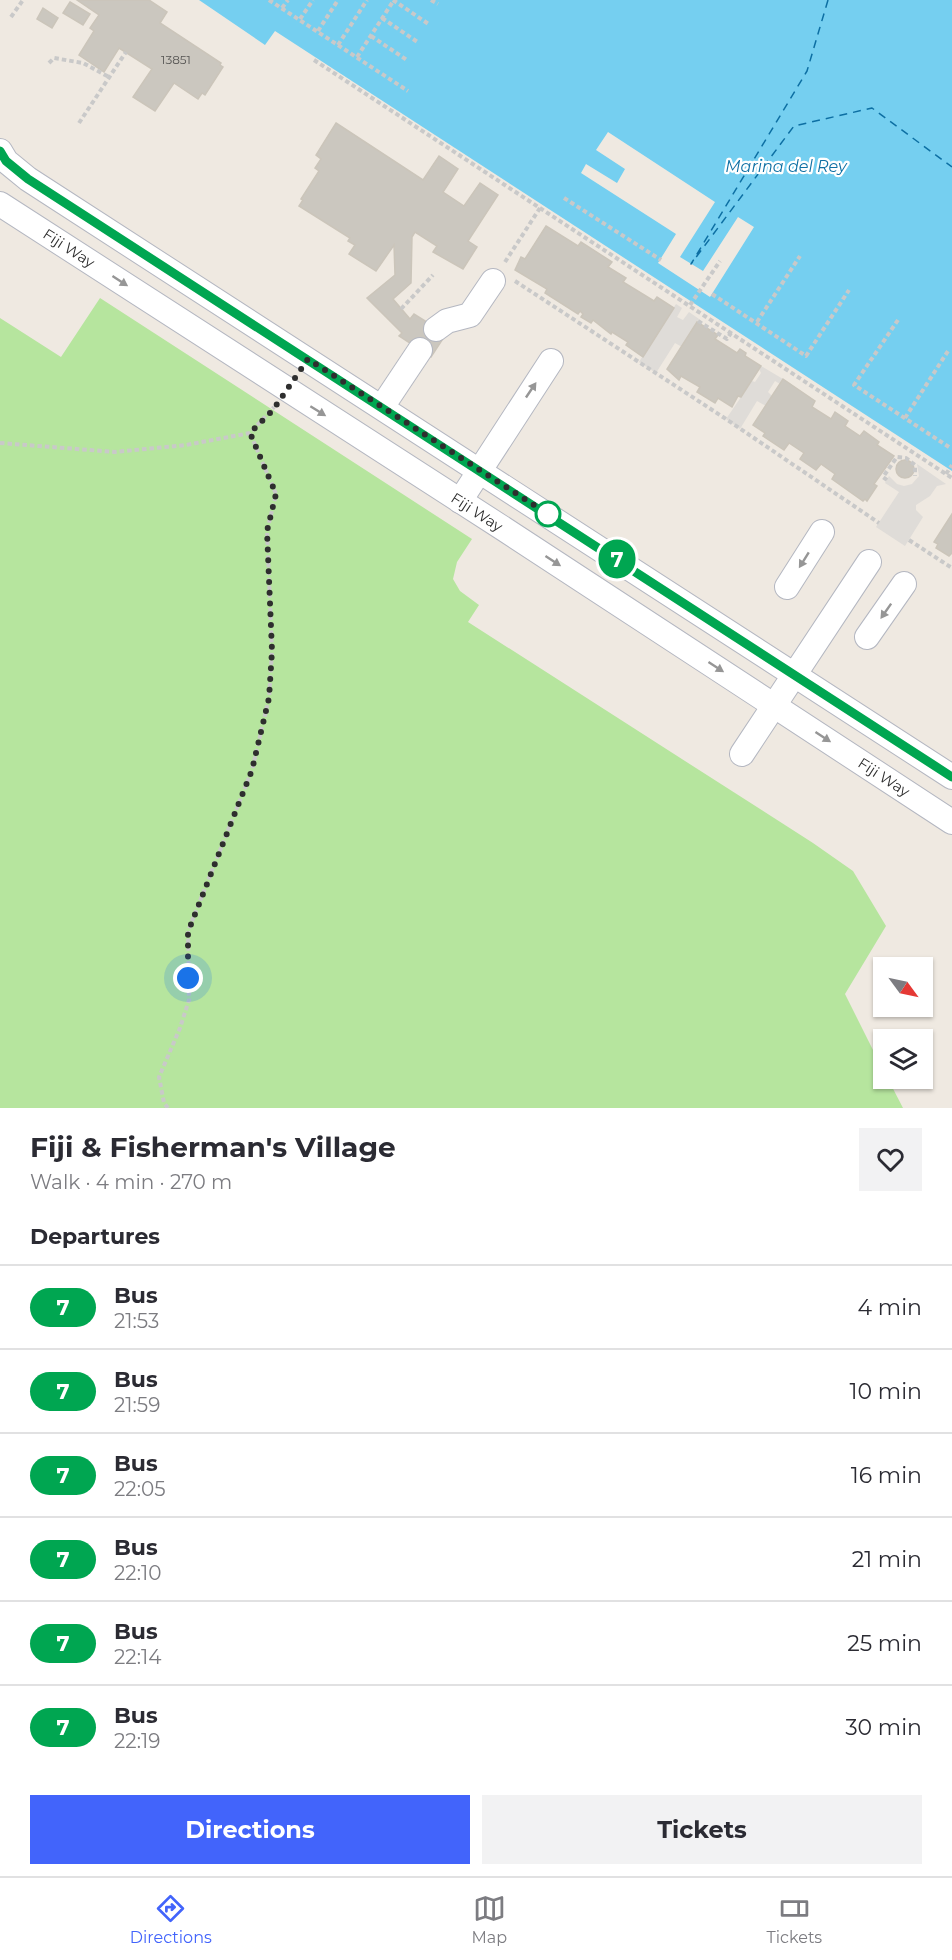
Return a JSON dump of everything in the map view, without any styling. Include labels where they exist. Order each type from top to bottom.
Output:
[{"type":"street","points":[[0,151],[6,161],[28,179],[952,777]]},
{"type":"street","name":"Fiji Way","points":[[0,204],[952,822]]},
{"type":"street","points":[[436,329],[447,321],[470,315],[496,276]]},
{"type":"street","points":[[382,407],[420,350]]},
{"type":"street","points":[[286,390],[308,359]]},
{"type":"street","points":[[460,501],[551,361]]},
{"type":"street","points":[[787,587],[822,532]]},
{"type":"street","points":[[742,754],[869,562]]},
{"type":"street","points":[[867,638],[904,584]]},
{"type":"path","points":[[11,17],[23,0]]},
{"type":"path","points":[[269,0],[408,91]]},
{"type":"path","points":[[282,8],[288,0]]},
{"type":"path","points":[[300,19],[313,0]]},
{"type":"path","points":[[318,31],[338,0]]},
{"type":"path","points":[[338,45],[367,0]]},
{"type":"path","points":[[357,57],[393,0],[430,25]]},
{"type":"path","points":[[431,0],[438,4]]},
{"type":"path","points":[[382,18],[419,43]]},
{"type":"path","points":[[371,36],[407,60]]},
{"type":"path","points":[[79,123],[126,52]]},
{"type":"path","points":[[49,63],[54,58],[83,63],[109,77]]},
{"type":"path","points":[[314,60],[952,478]]},
{"type":"path","points":[[564,198],[661,260]]},
{"type":"path","points":[[540,208],[496,276],[696,399],[879,523]]},
{"type":"path","points":[[757,322],[800,256]]},
{"type":"path","points":[[690,305],[720,261]]},
{"type":"path","points":[[401,309],[433,275]]},
{"type":"path","points":[[712,294],[806,356],[849,290]]},
{"type":"path","points":[[898,320],[854,385],[949,447]]},
{"type":"path","points":[[698,321],[727,339],[730,333]]},
{"type":"path","points":[[905,418],[948,351]]},
{"type":"path","points":[[0,443],[115,452],[186,445],[250,433],[273,410],[286,390]]},
{"type":"path","points":[[168,1108],[164,1103],[159,1077],[189,1000],[188,932],[252,770],[269,698],[272,651],[267,531],[276,494],[250,433]]},
{"type":"path","points":[[887,480],[883,477],[897,457],[906,458],[915,465],[915,476]]},
{"type":"path","points":[[946,474],[952,465]]},
{"type":"path","points":[[909,540],[952,568]]},
{"type":"green space","points":[[100,298],[472,539],[457,562],[453,579],[460,591],[479,605],[468,622],[853,871],[886,926],[845,994],[873,1050],[873,1089],[893,1089],[903,1108],[0,1108],[0,318],[61,357]]},
{"type":"shaded area","points":[[676,304],[682,308],[677,317],[683,320],[689,312],[699,319],[682,347],[675,343],[656,373],[639,362]]},
{"type":"shaded area","points":[[761,366],[783,379],[780,384],[775,381],[768,392],[772,396],[766,406],[757,401],[740,429],[726,419],[752,381],[755,382],[761,373],[759,369]]},
{"type":"shaded area","points":[[917,464],[946,484],[937,486],[930,496],[916,505],[916,510],[923,517],[905,546],[876,527],[899,492],[885,483],[889,476],[897,484],[904,486],[912,484],[919,476]]},
{"type":"water","name":"Marina del Rey","points":[[199,0],[952,0],[952,471],[275,31],[265,45]]},
{"type":"pier","points":[[608,132],[715,202],[680,257],[703,271],[738,217],[754,227],[710,297],[658,263],[676,234],[581,173],[586,164],[617,183],[625,169],[596,150]]},
{"type":"building","points":[[77,0],[149,0],[167,12],[160,23],[221,63],[223,67],[205,95],[202,93],[198,99],[174,83],[155,111],[133,97],[152,69],[119,48],[104,72],[79,55],[94,31],[90,28],[99,15]]},
{"type":"building","points":[[70,2],[90,14],[83,25],[63,13]]},
{"type":"building","points":[[43,8],[58,18],[52,28],[37,19]]},
{"type":"building","points":[[336,123],[423,180],[439,156],[458,169],[443,192],[464,206],[480,183],[498,195],[468,241],[477,247],[463,269],[433,252],[437,246],[415,232],[412,237],[411,283],[393,299],[410,319],[414,314],[446,334],[431,357],[399,336],[402,333],[367,298],[395,275],[394,245],[376,271],[349,254],[355,245],[348,241],[350,238],[299,206],[319,171],[315,168],[321,159],[316,155]]},
{"type":"building","points":[[546,226],[578,246],[581,242],[612,262],[608,267],[626,278],[623,282],[654,301],[657,297],[674,308],[643,357],[626,345],[628,342],[612,332],[611,334],[593,320],[591,323],[581,317],[583,314],[580,311],[578,314],[545,293],[547,289],[515,270],[521,257],[525,259]]},
{"type":"building","points":[[697,322],[718,335],[715,339],[737,353],[740,349],[746,353],[745,356],[761,366],[732,407],[718,398],[715,403],[697,392],[700,387],[681,376],[679,380],[667,369]]},
{"type":"building","points":[[783,379],[815,401],[812,407],[831,419],[835,412],[848,421],[845,426],[860,436],[864,431],[879,442],[877,445],[894,456],[874,484],[877,486],[867,501],[865,499],[863,501],[832,479],[835,474],[821,464],[816,470],[800,459],[804,453],[789,443],[784,450],[763,436],[765,433],[753,425]]},
{"type":"building","points":[[905,460],[911,463],[914,469],[911,475],[905,478],[899,475],[896,469],[899,463]]},
{"type":"building","points":[[952,514],[952,553],[949,556],[936,548],[938,544],[934,542]]},
{"type":"ferry route","points":[[828,0],[807,71],[691,264],[794,126],[872,108],[952,167]]},
{"type":"bus line","name":"7","points":[[0,151],[6,161],[28,179],[952,777]]},
{"type":"route","points":[[188,978],[188,932],[252,770],[269,698],[272,651],[267,531],[276,494],[250,433],[273,410],[308,359],[554,518],[548,514]]}]
